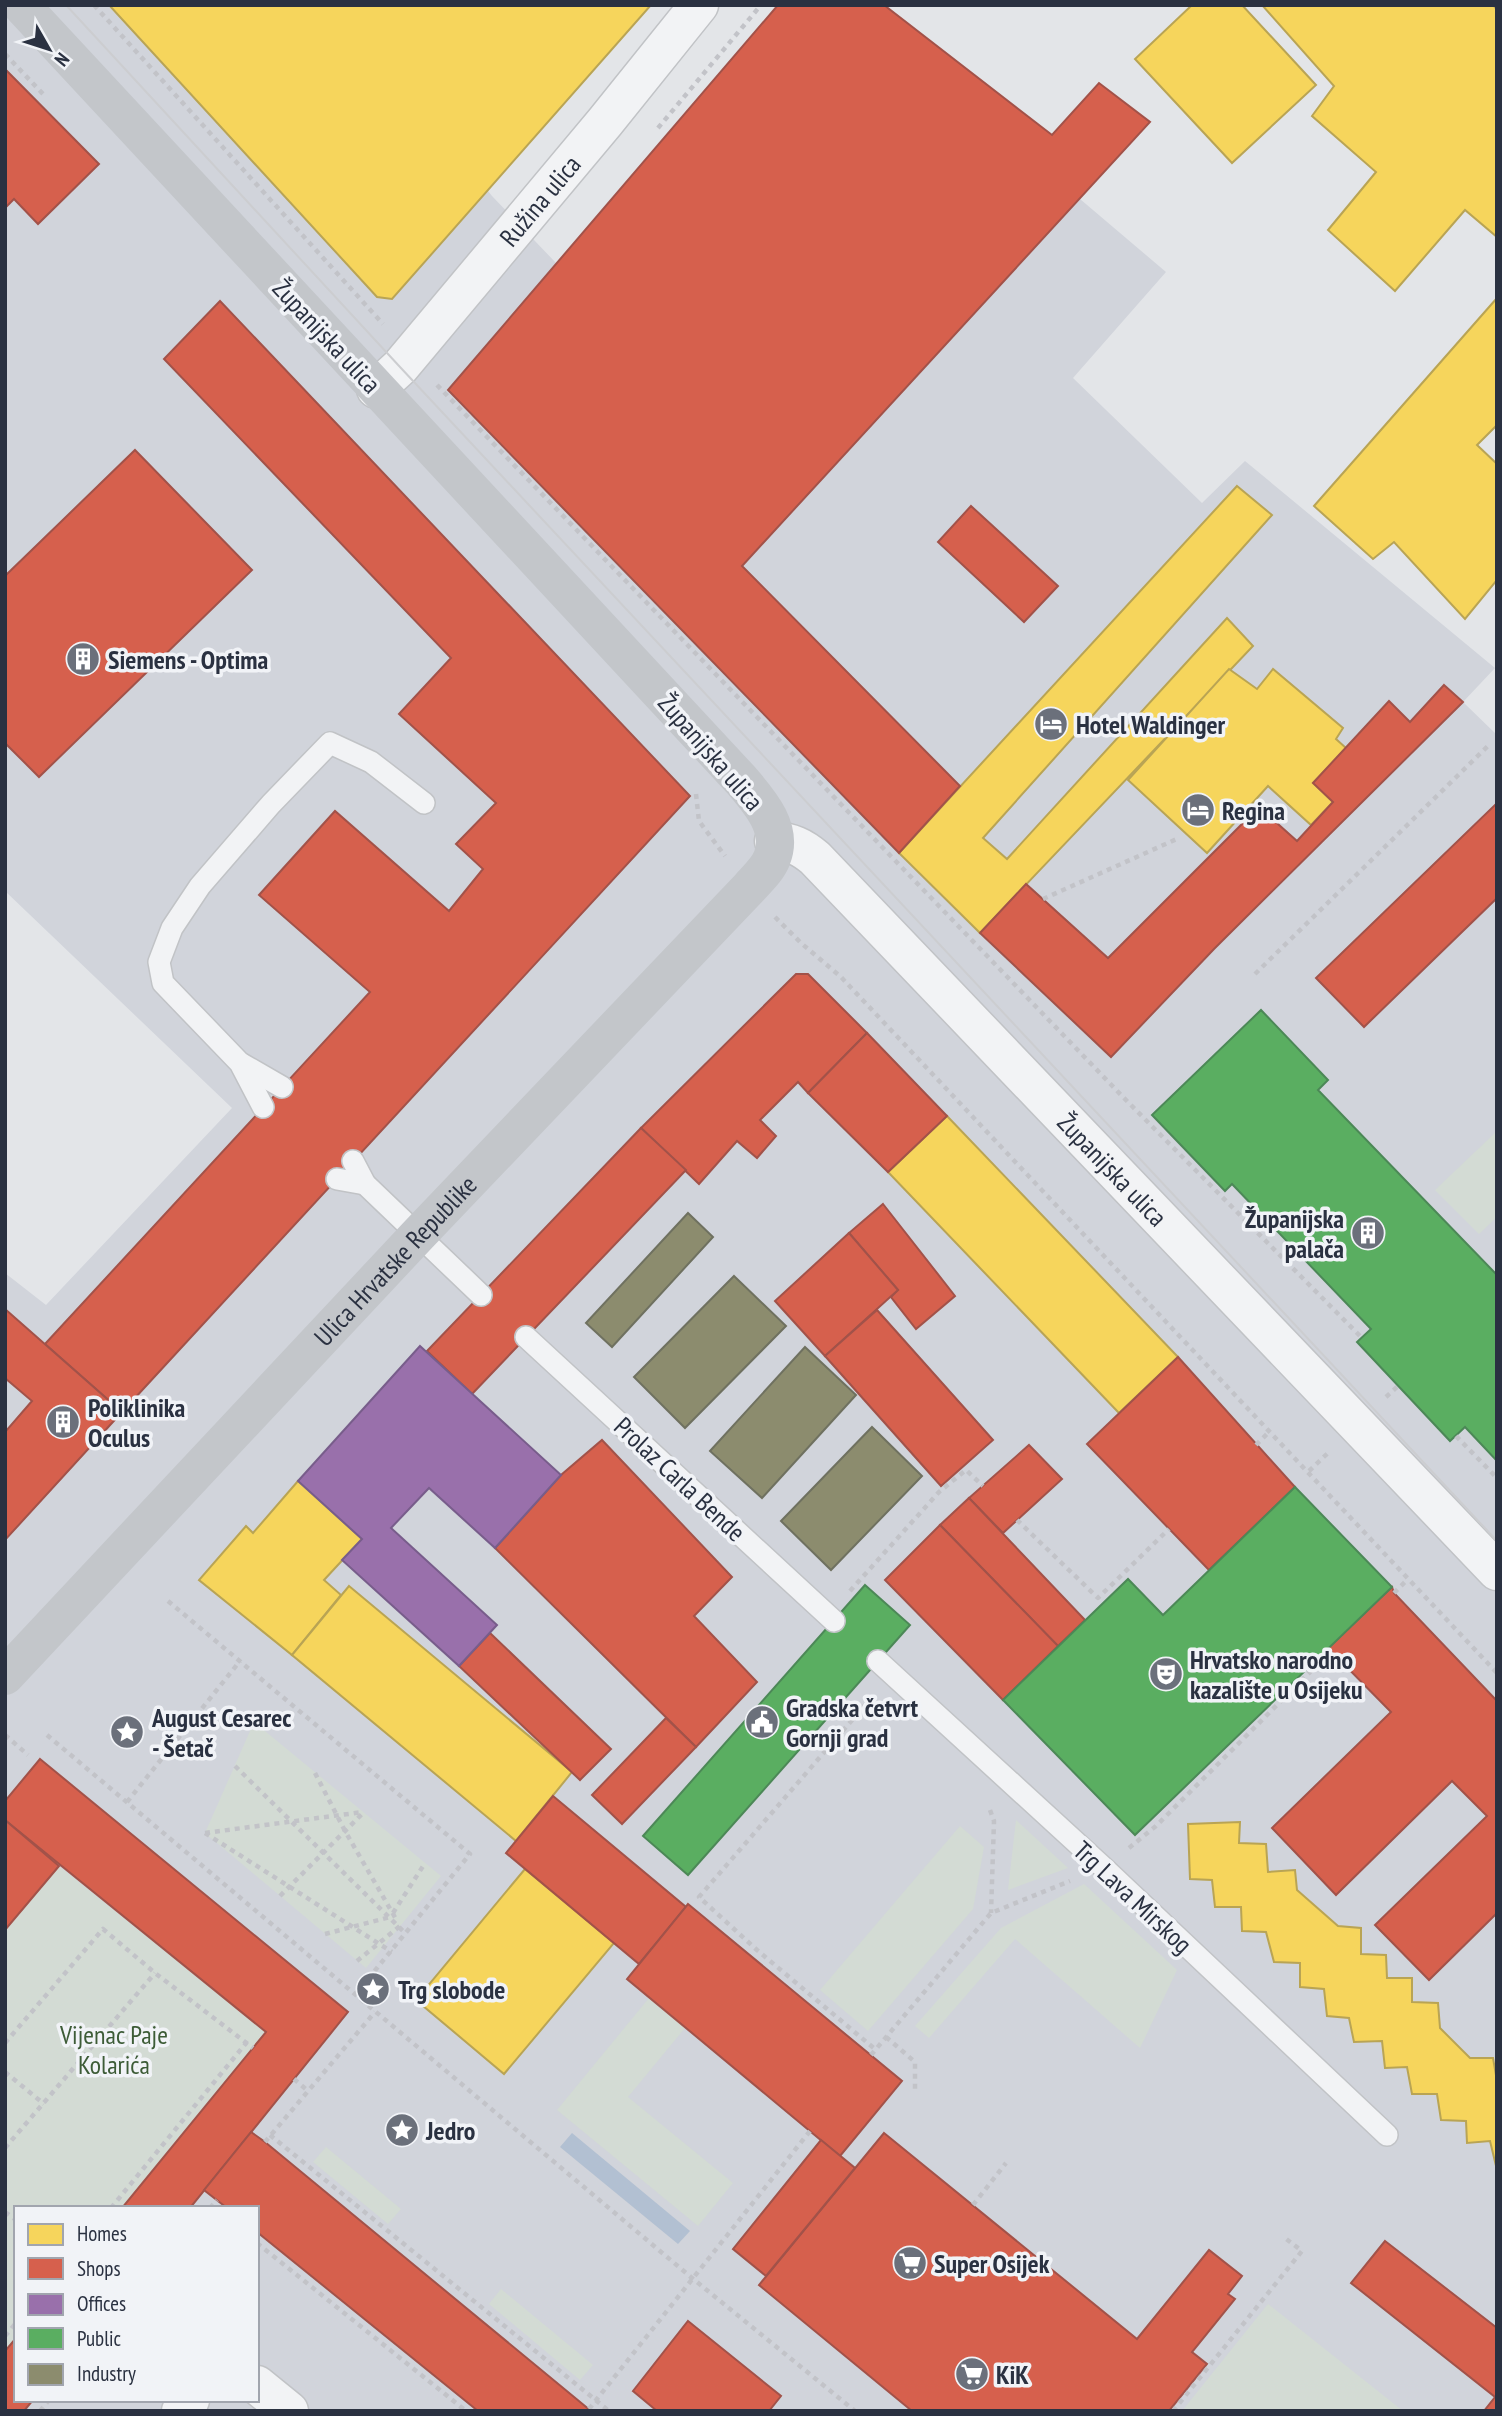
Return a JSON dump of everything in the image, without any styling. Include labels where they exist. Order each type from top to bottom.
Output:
[{"type":"street","name":"Županijska ulica","points":[[22,5],[741,780],[763,806],[771,823],[774,841],[788,842],[803,848],[815,858],[1497,1571]]},
{"type":"street","name":"Ružina ulica","points":[[376,389],[409,355],[605,122],[699,5]]},
{"type":"street","name":"Ulica Hrvatske Republike","points":[[5,1676],[417,1236],[749,888],[773,857],[774,841]]},
{"type":"street","points":[[259,2387],[289,2411]]},
{"type":"lane","points":[[263,1107],[240,1063],[163,983],[159,962],[172,928],[200,886],[271,804],[330,743],[371,762],[424,803]]},
{"type":"lane","points":[[240,1063],[282,1087]]},
{"type":"lane","points":[[354,1161],[365,1184],[481,1295]]},
{"type":"lane","points":[[337,1179],[365,1184]]},
{"type":"lane","name":"Prolaz Carla Bende","points":[[526,1337],[834,1621]]},
{"type":"lane","name":"Trg Lava Mirskog","points":[[878,1661],[1103,1867],[1387,2135]]},
{"type":"path","points":[[94,5],[409,355],[1123,1097],[1362,1338]]},
{"type":"path","points":[[5,54],[51,103]]},
{"type":"path","points":[[1255,975],[1490,744]]},
{"type":"path","points":[[688,785],[697,796],[699,821],[749,888],[800,943],[841,977],[1497,1673]]},
{"type":"path","points":[[1043,899],[1179,838]]},
{"type":"path","points":[[985,951],[992,945]]},
{"type":"path","points":[[1256,1445],[1270,1431]]},
{"type":"path","points":[[1456,1436],[1497,1478]]},
{"type":"path","points":[[842,1599],[939,1492],[966,1470],[982,1486]]},
{"type":"path","points":[[1017,1520],[1098,1598],[1169,1529]]},
{"type":"path","points":[[1394,1593],[1407,1580]]},
{"type":"path","points":[[168,1601],[470,1854],[355,1996]]},
{"type":"path","points":[[871,2055],[991,1913],[1103,1867],[1156,1826],[1331,1651]]},
{"type":"path","points":[[127,1802],[240,1661]]},
{"type":"path","points":[[876,2050],[757,1950],[699,1897],[878,1690]]},
{"type":"path","points":[[5,1735],[28,1755]]},
{"type":"path","points":[[47,1735],[692,2278],[855,2411]]},
{"type":"path","points":[[235,1766],[392,1915]]},
{"type":"path","points":[[315,1773],[392,1915],[406,1934]]},
{"type":"path","points":[[986,1802],[994,1821],[991,1913]]},
{"type":"path","points":[[280,1896],[290,1886],[324,1853],[363,1812],[205,1833],[290,1886],[392,1952]]},
{"type":"path","points":[[325,1934],[392,1915],[425,1863]]},
{"type":"path","points":[[357,1961],[400,1926]]},
{"type":"path","points":[[5,2043],[103,1929],[155,1973],[253,2048]]},
{"type":"path","points":[[5,2148],[155,1973]]},
{"type":"path","points":[[265,2142],[375,2012]]},
{"type":"path","points":[[886,2037],[915,2062],[915,2089]]},
{"type":"path","points":[[113,2206],[247,2042]]},
{"type":"path","points":[[5,2072],[44,2104]]},
{"type":"path","points":[[294,2079],[308,2091]]},
{"type":"path","points":[[589,2409],[810,2131]]},
{"type":"path","points":[[271,2135],[609,2411]]},
{"type":"path","points":[[973,2205],[1006,2163]]},
{"type":"path","points":[[212,2206],[217,2200]]},
{"type":"path","points":[[1173,2411],[1301,2251],[1285,2238]]},
{"type":"path","points":[[259,2246],[466,2411]]},
{"type":"shaded area","points":[[5,5],[342,5],[492,196],[792,510],[1080,199],[1166,272],[1073,378],[1202,503],[1245,461],[1495,668],[1463,702],[1497,735],[1497,2411],[5,2411],[5,1273],[46,1305],[232,1108],[5,891]]},
{"type":"green space","points":[[1497,1131],[1497,1217],[1479,1234],[1435,1190]]},
{"type":"green space","points":[[254,1722],[441,1876],[366,1968],[205,1833]]},
{"type":"green space","points":[[1016,1820],[1068,1868],[1008,1890]]},
{"type":"green space","points":[[960,1826],[984,1847],[973,1909],[868,2031],[820,1990]]},
{"type":"green space","name":"Vijenac Paje Kolarića","points":[[59,1866],[266,2032],[124,2206],[14,2206],[14,2340],[5,2351],[5,1930]]},
{"type":"green space","points":[[1084,1884],[1177,1970],[1140,2048],[1015,1939],[929,2038],[915,2026],[1001,1928]]},
{"type":"green space","points":[[649,1998],[685,2028],[628,2097],[733,2183],[698,2226],[557,2110]]},
{"type":"green space","points":[[326,2147],[401,2209],[388,2224],[313,2162]]},
{"type":"green space","points":[[501,2289],[593,2365],[580,2380],[489,2304]]},
{"type":"green space","points":[[1268,2304],[1403,2411],[1182,2411]]},
{"type":"water","points":[[572,2133],[690,2231],[678,2244],[560,2147]]},
{"type":"building: Homes","points":[[109,5],[651,5],[392,299],[377,297]]},
{"type":"building: Homes","points":[[1192,5],[1242,5],[1316,85],[1232,163],[1135,59]]},
{"type":"building: Homes","points":[[1262,5],[1493,5],[1497,10],[1497,237],[1465,210],[1395,291],[1328,230],[1376,172],[1312,116],[1334,86]]},
{"type":"building: Homes","points":[[1497,298],[1497,425],[1477,445],[1497,464],[1497,580],[1465,619],[1394,542],[1373,559],[1314,506]]},
{"type":"building: Homes","name":"Hotel Waldinger","points":[[1237,486],[1272,515],[983,838],[1007,859],[1227,618],[1253,646],[980,933],[899,853]]},
{"type":"building: Homes","points":[[1229,669],[1257,689],[1273,669],[1343,728],[1336,739],[1346,748],[1313,783],[1333,802],[1311,825],[1268,786],[1207,853],[1128,780]]},
{"type":"building: Homes","points":[[947,1116],[1178,1357],[1119,1413],[888,1172]]},
{"type":"building: Homes","points":[[298,1481],[362,1539],[324,1580],[341,1595],[292,1655],[199,1580],[246,1526],[253,1533]]},
{"type":"building: Homes","points":[[349,1586],[572,1772],[516,1841],[292,1655]]},
{"type":"building: Homes","points":[[1240,1822],[1239,1843],[1266,1844],[1268,1872],[1295,1870],[1297,1890],[1338,1926],[1361,1928],[1361,1954],[1386,1955],[1387,1978],[1412,1978],[1412,2002],[1438,2003],[1440,2028],[1470,2058],[1493,2058],[1497,2081],[1497,2170],[1490,2141],[1467,2143],[1466,2121],[1441,2120],[1437,2094],[1412,2094],[1407,2067],[1385,2068],[1382,2041],[1354,2042],[1349,2018],[1327,2016],[1324,1989],[1300,1987],[1300,1963],[1274,1962],[1266,1932],[1242,1931],[1241,1907],[1215,1907],[1212,1880],[1190,1879],[1188,1824]]},
{"type":"building: Homes","points":[[525,1869],[614,1943],[504,2074],[416,2000]]},
{"type":"building: Shops","points":[[778,5],[884,5],[1052,135],[1099,83],[1150,122],[742,566],[960,786],[899,853],[448,390]]},
{"type":"building: Shops","points":[[5,69],[99,164],[38,224],[14,199],[5,208]]},
{"type":"building: Shops","points":[[220,301],[690,796],[122,1412],[45,1344],[370,992],[259,895],[335,811],[449,911],[483,869],[456,844],[496,803],[399,714],[451,658],[164,359]]},
{"type":"building: Shops","name":"Siemens - Optima","points":[[135,450],[252,570],[39,777],[5,743],[5,576]]},
{"type":"building: Shops","points":[[971,506],[1058,586],[1024,622],[938,542]]},
{"type":"building: Shops","points":[[1444,685],[1463,702],[1214,949],[1111,1057],[980,933],[1026,884],[1108,958],[1259,807],[1297,841],[1333,802],[1313,783],[1389,701],[1410,722]]},
{"type":"building: Shops","points":[[1497,803],[1497,898],[1364,1027],[1316,978]]},
{"type":"building: Shops","points":[[796,974],[808,974],[867,1033],[808,1093],[798,1082],[760,1120],[776,1136],[757,1158],[737,1141],[699,1184],[641,1128]]},
{"type":"building: Shops","points":[[867,1033],[947,1116],[888,1172],[808,1093]]},
{"type":"building: Shops","points":[[641,1128],[686,1170],[472,1394],[427,1351]]},
{"type":"building: Shops","points":[[883,1204],[955,1296],[916,1329],[891,1297],[898,1290],[849,1233]]},
{"type":"building: Shops","points":[[849,1233],[898,1290],[825,1356],[775,1301]]},
{"type":"building: Shops","name":"Poliklinika Oculus","points":[[5,1309],[122,1412],[5,1540],[5,1432],[32,1401],[5,1378]]},
{"type":"building: Shops","points":[[877,1310],[993,1440],[941,1486],[825,1356]]},
{"type":"building: Shops","points":[[1178,1357],[1295,1487],[1209,1570],[1087,1444]]},
{"type":"building: Shops","points":[[602,1440],[732,1577],[694,1616],[757,1682],[696,1747],[495,1548],[561,1475]]},
{"type":"building: Shops","points":[[1029,1445],[1062,1479],[1003,1533],[969,1498]]},
{"type":"building: Shops","points":[[969,1498],[1085,1620],[1058,1646],[940,1525]]},
{"type":"building: Shops","points":[[940,1525],[1058,1646],[1003,1700],[885,1580]]},
{"type":"building: Shops","points":[[1392,1587],[1394,1593],[1497,1701],[1497,1913],[1429,1980],[1375,1925],[1487,1816],[1452,1781],[1336,1895],[1272,1828],[1391,1712],[1328,1648]]},
{"type":"building: Shops","points":[[490,1633],[611,1749],[580,1780],[459,1666]]},
{"type":"building: Shops","points":[[666,1718],[696,1747],[622,1824],[592,1795]]},
{"type":"building: Shops","points":[[40,1759],[348,2012],[192,2206],[124,2206],[266,2032],[5,1820],[5,1801]]},
{"type":"building: Shops","points":[[553,1796],[686,1907],[639,1964],[506,1853]]},
{"type":"building: Shops","points":[[5,1820],[59,1866],[5,1930]]},
{"type":"building: Shops","points":[[688,1904],[902,2081],[840,2156],[627,1979]]},
{"type":"building: Shops","points":[[251,2132],[591,2411],[478,2411],[259,2234],[259,2206],[224,2206],[204,2190]]},
{"type":"building: Shops","name":"Super Osijek","points":[[884,2133],[1137,2339],[1209,2250],[1242,2276],[1228,2294],[1235,2299],[1192,2352],[1207,2364],[1169,2411],[912,2411],[759,2285]]},
{"type":"building: Shops","points":[[821,2140],[855,2168],[766,2276],[733,2249]]},
{"type":"building: Shops","points":[[1385,2241],[1497,2328],[1497,2411],[1484,2411],[1495,2397],[1351,2283]]},
{"type":"building: Shops","points":[[688,2321],[781,2396],[769,2411],[657,2411],[633,2391]]},
{"type":"building: Shops","points":[[14,2340],[14,2402],[31,2402],[24,2411],[5,2411],[5,2351]]},
{"type":"building: Offices","points":[[420,1346],[561,1475],[495,1548],[429,1488],[391,1528],[497,1625],[459,1666],[342,1560],[362,1539],[298,1481]]},
{"type":"building: Public","name":"Županijska palača","points":[[1261,1010],[1328,1080],[1318,1090],[1497,1275],[1497,1461],[1465,1427],[1450,1441],[1357,1342],[1371,1329],[1232,1184],[1225,1191],[1152,1115]]},
{"type":"building: Public","name":"Hrvatsko narodno kazalište u Osijeku","points":[[1295,1487],[1392,1587],[1135,1835],[1003,1700],[1128,1579],[1163,1615]]},
{"type":"building: Public","points":[[865,1585],[910,1625],[688,1875],[643,1836]]},
{"type":"building: Industry","points":[[688,1213],[713,1237],[612,1347],[586,1323]]},
{"type":"building: Industry","points":[[734,1276],[786,1326],[685,1428],[634,1377]]},
{"type":"building: Industry","points":[[805,1347],[856,1395],[762,1498],[710,1451]]},
{"type":"building: Industry","points":[[872,1427],[922,1476],[831,1570],[781,1521]]},
{"type":"tram line","points":[[66,5],[400,367],[1497,1541]]},
{"type":"place","name":"Siemens - Optima","points":[[83,659]]},
{"type":"place","name":"Hotel Waldinger","points":[[1051,724]]},
{"type":"place","name":"Regina","points":[[1198,810]]},
{"type":"place","name":"Županijska palača","points":[[1368,1233]]},
{"type":"place","name":"Poliklinika Oculus","points":[[63,1422]]},
{"type":"place","name":"Hrvatsko narodno kazalište u Osijeku","points":[[1166,1674]]},
{"type":"place","name":"Gradska četvrt Gornji grad","points":[[762,1722]]},
{"type":"place","name":"August Cesarec - Šetač","points":[[127,1732]]},
{"type":"place","name":"Trg slobode","points":[[373,1989]]},
{"type":"place","name":"Jedro","points":[[402,2130]]},
{"type":"place","name":"Super Osijek","points":[[910,2263]]},
{"type":"place","name":"KiK","points":[[972,2374]]}]
